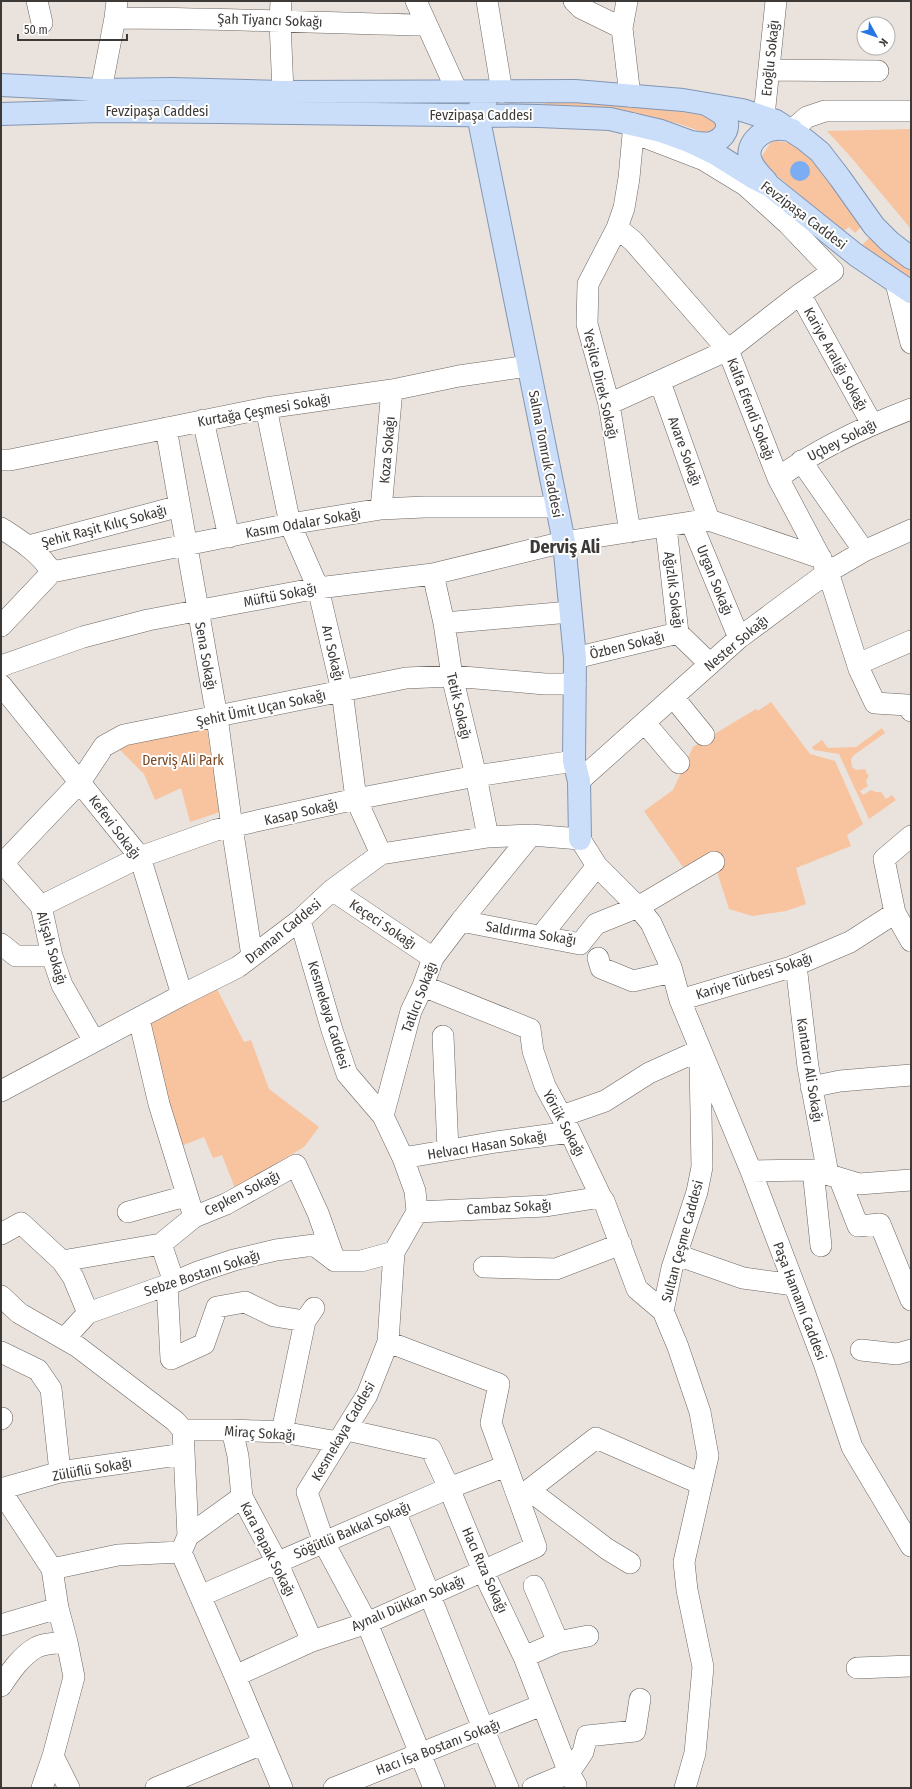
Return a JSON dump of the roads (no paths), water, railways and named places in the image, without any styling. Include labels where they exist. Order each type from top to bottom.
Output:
[{"type":"main road","name":"Fevzipaşa Caddesi","points":[[1,85],[101,90],[172,89],[283,92],[502,92],[575,90],[705,103],[742,110],[764,116],[792,130],[820,152],[874,226],[890,242],[911,258]]},
{"type":"main road","points":[[101,90],[102,111]]},
{"type":"main road","points":[[478,115],[482,104],[488,102],[528,101],[541,91]]},
{"type":"main road","points":[[691,142],[710,143],[720,139],[726,133],[728,124],[726,119],[722,114],[705,103]]},
{"type":"main road","name":"Fevzipaşa Caddesi","points":[[1,114],[102,111],[478,115],[591,118],[691,142],[714,153],[754,178],[770,186],[830,235],[904,287]]},
{"type":"main road","name":"Salma Tomruk Caddesi","points":[[478,115],[564,542],[575,658],[576,771],[580,839]]},
{"type":"main road","points":[[770,186],[755,170],[750,160],[750,149],[754,141],[760,135],[770,130],[778,128],[792,130]]},
{"type":"street","points":[[37,1],[42,23]]},
{"type":"street","points":[[281,1],[280,22],[283,92]]},
{"type":"street","points":[[416,1],[457,91]]},
{"type":"street","points":[[487,1],[502,92]]},
{"type":"street","points":[[574,1],[581,8],[622,28]]},
{"type":"street","points":[[627,1],[622,28],[630,96]]},
{"type":"street","name":"Eroğlu Sokağı","points":[[764,116],[776,1]]},
{"type":"street","name":"Şah Tiyancı Sokağı","points":[[116,10],[208,9],[280,22],[426,25]]},
{"type":"street","points":[[101,90],[116,10]]},
{"type":"street","points":[[769,70],[878,71]]},
{"type":"street","points":[[792,130],[807,117],[825,112],[911,111]]},
{"type":"street","points":[[609,404],[728,350],[800,294],[833,271],[787,223],[745,185],[704,160],[634,128]]},
{"type":"street","name":"Yeşilce Direk Sokağı","points":[[630,532],[609,404],[587,324],[588,284],[617,228],[624,208],[629,178],[634,128]]},
{"type":"street","name":"Kalfa Efendi Sokağı","points":[[617,228],[633,241],[728,350],[778,478],[825,565],[859,669],[875,703],[907,705],[911,711]]},
{"type":"street","points":[[904,287],[911,343]]},
{"type":"street","name":"Kariye Aralığı Sokağı","points":[[800,294],[872,424]]},
{"type":"street","name":"Kurtağa Çeşmesi Sokağı","points":[[4,455],[166,428],[266,408],[392,390],[459,376],[528,366]]},
{"type":"street","name":"Avare Sokağı","points":[[660,382],[700,521]]},
{"type":"street","name":"Koza Sokağı","points":[[381,509],[392,390]]},
{"type":"street","name":"Arı Sokağı","points":[[266,408],[290,524],[318,588],[342,691],[356,799],[381,854]]},
{"type":"street","name":"Uçbey Sokağı","points":[[778,478],[801,461],[872,424],[911,409]]},
{"type":"street","points":[[203,420],[229,537]]},
{"type":"street","name":"Sena Sokağı","points":[[166,428],[217,717],[252,956]]},
{"type":"street","points":[[801,461],[864,551]]},
{"type":"street","name":"Şehit Raşit Kılıç Sokağı","points":[[29,546],[180,506]]},
{"type":"street","name":"Kasım Odalar Sokağı","points":[[52,572],[290,524],[381,509],[424,507],[556,507]]},
{"type":"street","points":[[700,521],[825,565]]},
{"type":"street","name":"Müftü Sokağı","points":[[1,666],[83,637],[148,620],[318,588],[433,574],[564,542],[700,521]]},
{"type":"street","name":"Urgan Sokağı","points":[[700,521],[739,638]]},
{"type":"street","name":"Ağızlık Sokağı","points":[[666,527],[678,633],[710,664]]},
{"type":"street","points":[[1,528],[29,546],[44,559],[52,572],[1,626]]},
{"type":"street","name":"Nester Sokağı","points":[[576,771],[645,723],[739,638],[825,565],[864,551],[911,530]]},
{"type":"street","name":"Tetik Sokağı","points":[[433,574],[444,623],[452,676],[476,776],[488,837]]},
{"type":"street","points":[[444,623],[570,612]]},
{"type":"street","name":"Özben Sokağı","points":[[575,658],[678,633]]},
{"type":"street","points":[[858,664],[911,641]]},
{"type":"street","name":"Şehit Ümit Uçan Sokağı","points":[[2,862],[80,782],[104,746],[124,735],[406,678],[452,676],[545,684],[576,684]]},
{"type":"street","name":"Kefevi Sokağı","points":[[2,690],[80,782],[140,857],[182,995]]},
{"type":"street","points":[[674,698],[704,736]]},
{"type":"street","points":[[645,723],[679,763]]},
{"type":"street","name":"Kasap Sokağı","points":[[41,906],[140,857],[216,830],[356,799],[476,776],[576,771]]},
{"type":"street","name":"Draman Caddesi","points":[[1,1091],[238,967],[300,920],[332,890],[381,854],[488,837],[531,835],[580,839]]},
{"type":"street","name":"Tatlıcı Sokağı","points":[[383,1116],[411,1010],[423,986],[433,958],[531,835]]},
{"type":"street","points":[[911,836],[884,859],[895,913],[911,941]]},
{"type":"street","points":[[580,839],[597,866],[638,907],[651,923],[672,972],[680,1000],[700,1050]]},
{"type":"street","name":"Alişah Sokağı","points":[[2,862],[41,906],[52,956],[62,985],[94,1041]]},
{"type":"street","points":[[638,907],[714,862]]},
{"type":"street","points":[[541,936],[597,866]]},
{"type":"street","name":"Keçeci Sokağı","points":[[332,890],[433,958]]},
{"type":"street","name":"Saldırma Sokağı","points":[[461,921],[580,944],[596,924],[638,907]]},
{"type":"street","name":"Kariye Türbesi Sokağı","points":[[680,1000],[796,965],[850,942],[895,913]]},
{"type":"street","name":"Kesmekaya Caddesi","points":[[300,920],[332,1030],[347,1074],[383,1116],[403,1158],[415,1191],[417,1212],[394,1252],[388,1342],[367,1395],[307,1492],[324,1543]]},
{"type":"street","points":[[1,944],[16,956],[52,956]]},
{"type":"street","points":[[598,958],[601,968],[633,981],[672,972]]},
{"type":"street","name":"Kantarcı Ali Sokağı","points":[[796,965],[811,1087],[827,1174]]},
{"type":"street","name":"Yörük Sokağı","points":[[423,986],[530,1029],[533,1051],[544,1086],[566,1124],[604,1201],[637,1289],[663,1311]]},
{"type":"street","name":"Cepken Sokağı","points":[[139,1019],[159,1104],[186,1196],[194,1217],[226,1204],[296,1165],[318,1213],[335,1261]]},
{"type":"street","points":[[443,1036],[448,1150]]},
{"type":"street","name":"Helvacı Hasan Sokağı","points":[[403,1158],[448,1150],[566,1124],[649,1073],[700,1050]]},
{"type":"street","name":"Paşa Hamamı Caddesi","points":[[700,1050],[750,1171],[794,1284],[824,1363],[852,1447],[911,1546]]},
{"type":"street","name":"Sultan Çeşme Caddesi","points":[[663,1311],[672,1268],[697,1192],[702,1167],[700,1050]]},
{"type":"street","points":[[811,1087],[840,1081],[911,1075]]},
{"type":"street","points":[[750,1171],[827,1174],[859,1184],[911,1180]]},
{"type":"street","points":[[821,1246],[827,1174]]},
{"type":"street","points":[[827,1174],[858,1226],[880,1224],[911,1300]]},
{"type":"street","points":[[128,1212],[186,1196]]},
{"type":"street","name":"Cambaz Sokağı","points":[[417,1212],[546,1206],[601,1197]]},
{"type":"street","points":[[62,1261],[162,1244],[194,1217]]},
{"type":"street","points":[[1,1234],[21,1223],[62,1261],[72,1276],[88,1313]]},
{"type":"street","points":[[162,1244],[170,1283],[171,1360],[204,1344],[217,1307],[245,1302],[274,1316],[309,1315],[282,1432]]},
{"type":"street","points":[[484,1267],[556,1269],[621,1244]]},
{"type":"street","name":"Sebze Bostanı Sokağı","points":[[65,1338],[88,1313],[234,1260],[276,1250],[314,1245],[335,1261]]},
{"type":"street","points":[[335,1261],[361,1261],[394,1252]]},
{"type":"street","points":[[677,1254],[743,1278],[794,1284]]},
{"type":"street","points":[[1,1296],[20,1313],[78,1347],[179,1426],[184,1454],[184,1544],[200,1596],[282,1788]]},
{"type":"street","points":[[663,1311],[678,1347],[700,1412],[708,1456],[684,1562],[687,1590],[703,1667],[695,1753],[685,1788]]},
{"type":"street","points":[[388,1342],[499,1384],[491,1423],[506,1466],[523,1493],[630,1563]]},
{"type":"street","points":[[861,1350],[897,1354],[911,1350]]},
{"type":"street","points":[[1,1352],[38,1370],[51,1389],[60,1472]]},
{"type":"street","name":"Miraç Sokağı","points":[[179,1426],[342,1436]]},
{"type":"street","name":"Kara Papak Sokağı","points":[[232,1430],[238,1456],[242,1497],[277,1562],[312,1641]]},
{"type":"street","name":"Hacı Rıza Sokağı","points":[[342,1436],[431,1449],[483,1570],[524,1657],[572,1780]]},
{"type":"street","points":[[523,1493],[596,1438],[701,1484]]},
{"type":"street","name":"Zülüflü Sokağı","points":[[1,1490],[60,1472],[184,1454]]},
{"type":"street","name":"Söğütlü Bakkal Sokağı","points":[[200,1596],[449,1488],[506,1466]]},
{"type":"street","points":[[1,1490],[52,1568],[58,1608],[68,1642],[74,1677],[53,1756],[42,1788]]},
{"type":"street","name":"Aynalı Dükkan Sokağı","points":[[235,1676],[312,1641],[367,1623],[536,1546],[523,1493]]},
{"type":"street","points":[[52,1568],[184,1544],[242,1497]]},
{"type":"street","points":[[395,1512],[430,1594],[483,1730],[508,1788]]},
{"type":"street","points":[[324,1543],[367,1623],[434,1788]]},
{"type":"street","points":[[534,1586],[558,1642]]},
{"type":"street","points":[[1,1624],[58,1608]]},
{"type":"street","points":[[524,1657],[558,1642],[588,1636]]},
{"type":"street","points":[[1,1686],[15,1665],[37,1647],[68,1642]]},
{"type":"street","points":[[857,1668],[911,1666]]},
{"type":"street","points":[[533,1788],[572,1780],[583,1752],[587,1736],[635,1731],[640,1699]]},
{"type":"street","name":"Hacı İsa Bostanı Sokağı","points":[[344,1786],[419,1753],[483,1730],[542,1705]]},
{"type":"street","points":[[156,1788],[192,1781],[262,1744]]},
{"type":"street","points":[[53,1756],[69,1788]]},
{"type":"water","points":[[796,161],[804,161],[810,167],[810,175],[804,181],[796,181],[790,175],[790,167]]},
{"type":"district","name":"Derviş Ali","points":[[565,547]]},
{"type":"park label","name":"Derviş Ali Park","points":[[183,760]]}]
